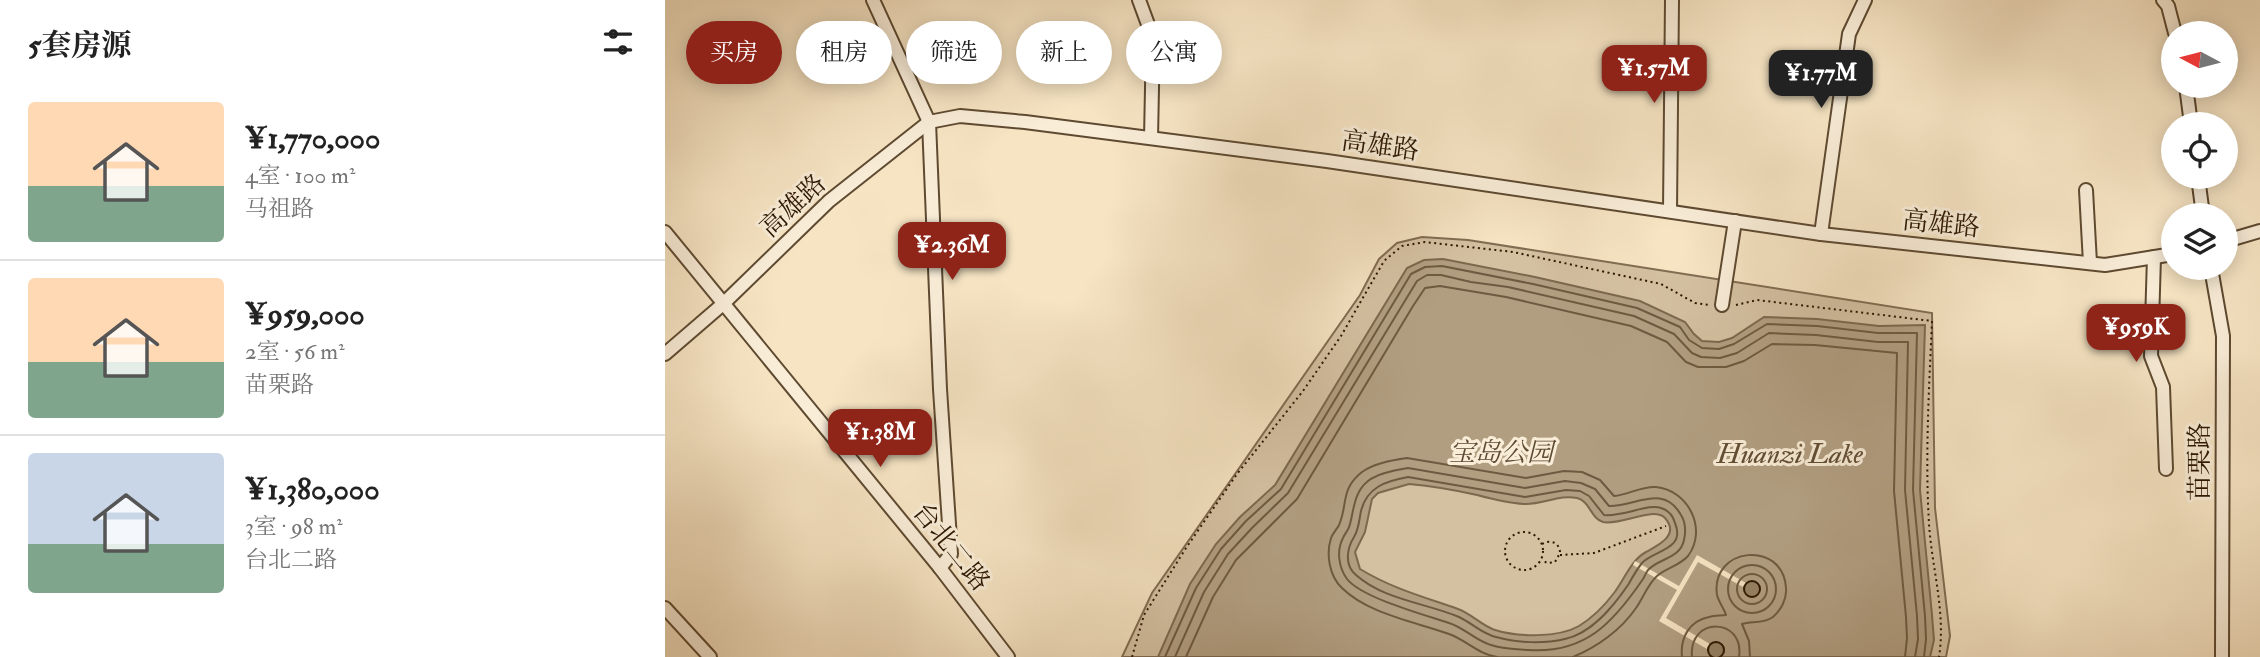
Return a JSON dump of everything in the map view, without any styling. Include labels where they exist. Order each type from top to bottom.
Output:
[{"type":"street","points":[[873,0],[929,122],[940,389],[951,554],[940,568]]},
{"type":"street","points":[[1139,0],[1153,38],[1151,138]]},
{"type":"street","points":[[1670,211],[1672,0]]},
{"type":"street","points":[[1821,234],[1849,34],[1865,0]]},
{"type":"street","points":[[2163,0],[2168,6],[2172,21]]},
{"type":"street","name":"高雄路","points":[[665,354],[723,304],[829,201],[929,122],[960,116],[1340,163],[1821,234],[2105,265],[2161,256]]},
{"type":"street","points":[[2086,190],[2090,263]]},
{"type":"street","points":[[1722,305],[1735,221]]},
{"type":"street","points":[[2238,237],[2260,230]]},
{"type":"street","name":"台北二路","points":[[665,232],[940,568],[1008,657]]},
{"type":"street","points":[[2154,257],[2151,356],[2163,387],[2166,469]]},
{"type":"street","name":"苗栗路","points":[[2213,280],[2223,336],[2223,657]]},
{"type":"street","points":[[665,608],[710,657]]},
{"type":"path","points":[[1132,657],[1144,615],[1186,548],[1237,474],[1303,391],[1341,337],[1384,261],[1402,246],[1425,242],[1513,252],[1628,275],[1661,284],[1695,303],[1737,305],[1757,300],[1931,321],[1927,455],[1929,526],[1942,633],[1939,657]]},
{"type":"path","points":[[1560,555],[1594,553],[1666,526]]},
{"type":"path","points":[[1518,533],[1536,536],[1541,545],[1541,559],[1532,568],[1519,569],[1509,562],[1505,551],[1509,540],[1518,533]]},
{"type":"path","points":[[1541,545],[1547,541],[1554,542],[1559,547],[1560,555],[1558,560],[1551,563],[1541,559]]},
{"type":"green space","name":"Huanzi Lake","points":[[1422,237],[1468,240],[1932,313],[1935,508],[1950,636],[1946,657],[1122,657],[1152,593],[1360,295],[1379,259],[1397,243]]},
{"type":"water","name":"Huanzi Lake","points":[[1443,259],[1640,301],[1685,322],[1702,341],[1719,342],[1732,338],[1764,317],[1817,319],[1879,326],[1925,325],[1920,490],[1934,640],[1930,657],[1721,657],[1723,646],[1715,642],[1710,644],[1708,649],[1711,657],[1158,657],[1190,584],[1216,544],[1240,517],[1275,485],[1407,268],[1424,260]],"holes":[[[1409,484],[1524,504],[1564,497],[1577,498],[1603,522],[1653,514],[1665,518],[1670,530],[1662,543],[1636,560],[1607,602],[1579,626],[1549,634],[1504,632],[1490,628],[1463,611],[1396,587],[1360,569],[1355,552],[1365,532],[1372,499],[1378,493]]]},
{"type":"pier","points":[[1697,555],[1746,583],[1743,587],[1698,562],[1666,618],[1710,644],[1707,649],[1659,621],[1677,590],[1633,565],[1635,561],[1679,586]]},
{"type":"building","points":[[1749,581],[1755,581],[1760,589],[1758,595],[1749,597],[1744,592],[1744,586]]},
{"type":"building","points":[[1716,642],[1722,644],[1722,656],[1716,658],[1710,656],[1708,650],[1710,644]]},
{"type":"park label","name":"宝岛公园","points":[[1501,453]]}]
